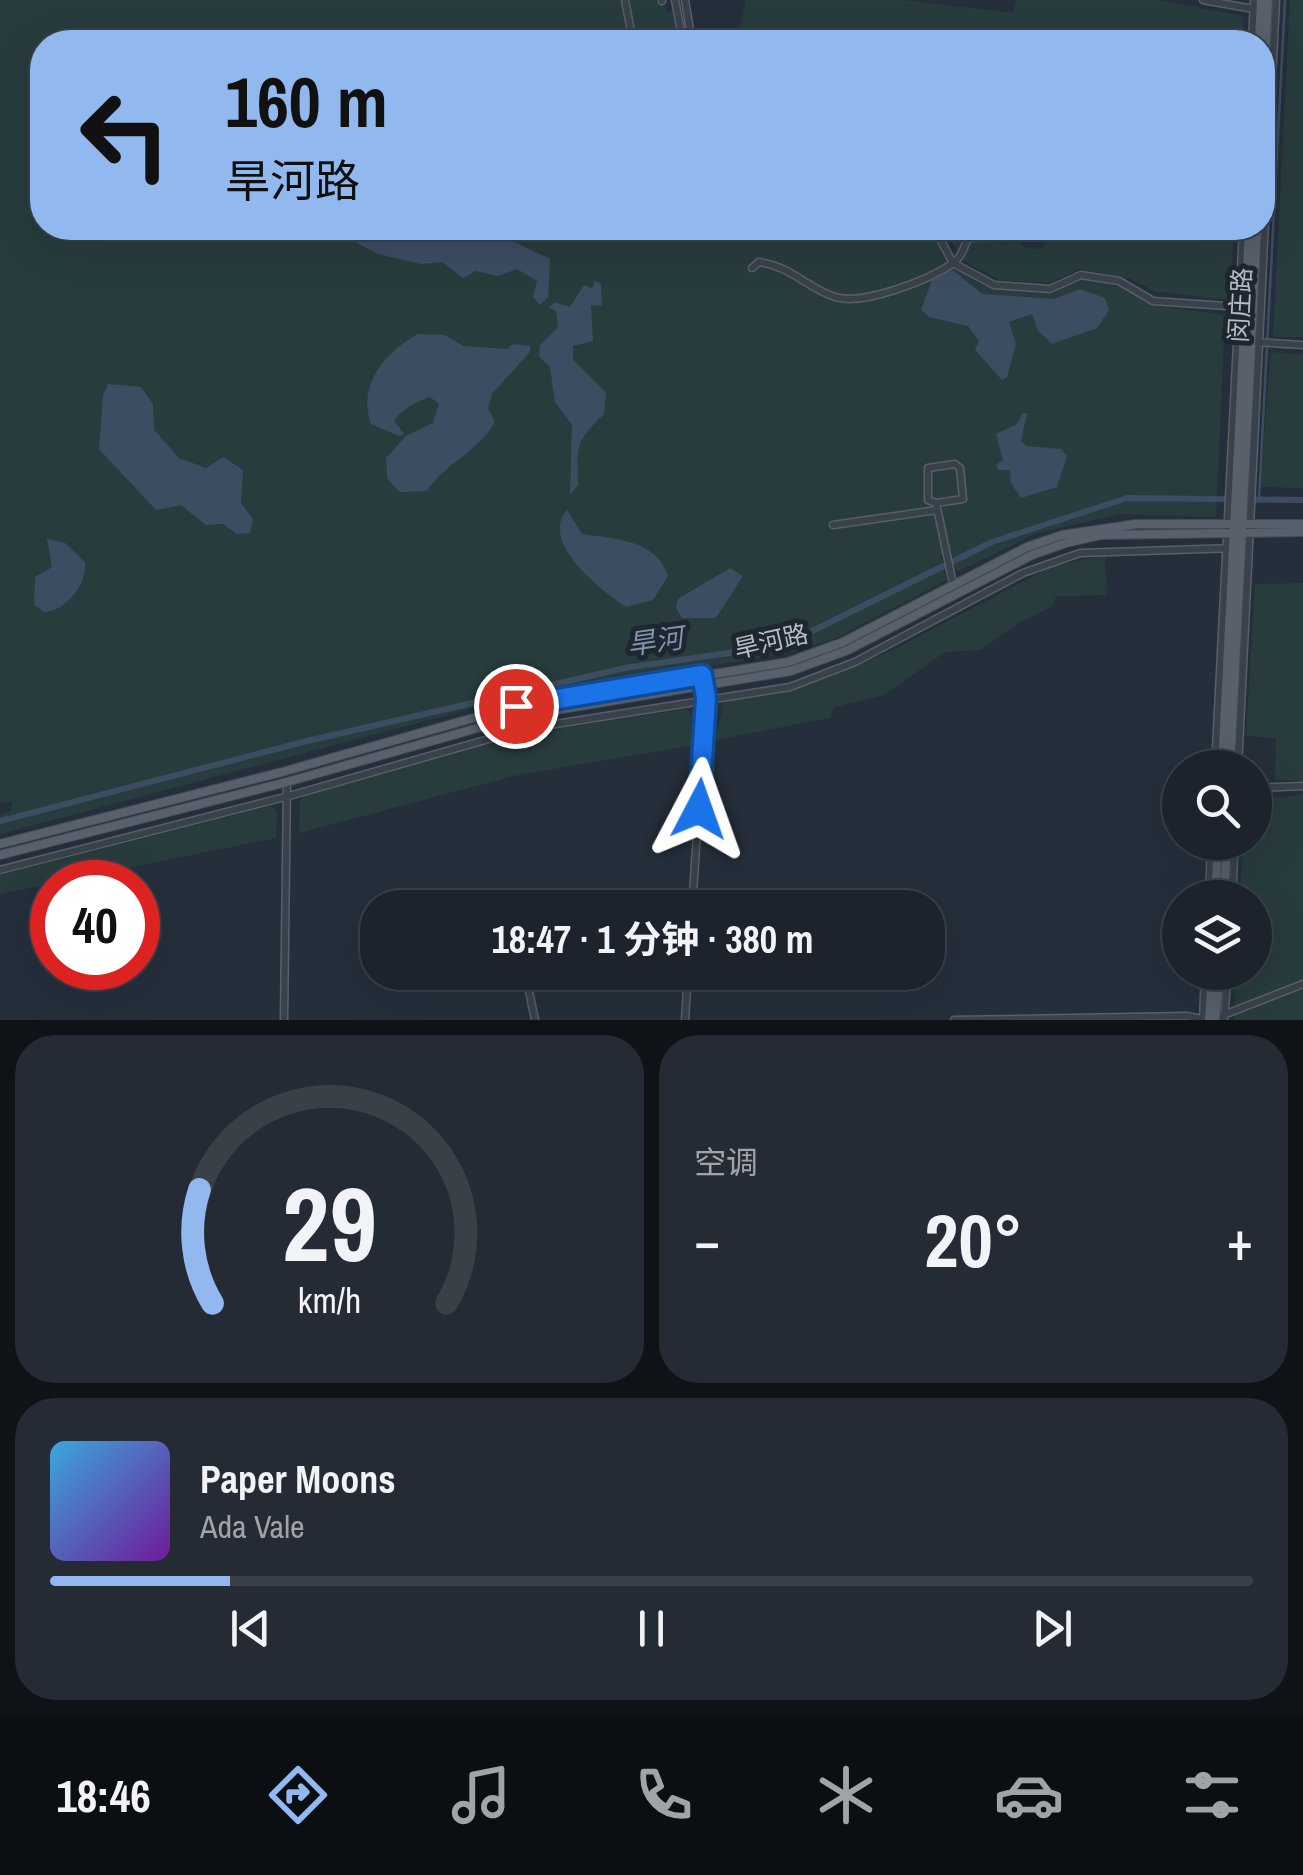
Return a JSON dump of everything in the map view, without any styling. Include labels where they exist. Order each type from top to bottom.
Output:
[{"type":"main road","points":[[1258,30],[1263,2]]},
{"type":"main road","points":[[1263,2],[1263,30]]},
{"type":"main road","name":"闵庄路","points":[[1240,493],[1242,307],[1249,240]]},
{"type":"main road","name":"闵庄路","points":[[1240,493],[1261,342],[1251,240]]},
{"type":"main road","points":[[1231,750],[1240,493]]},
{"type":"main road","name":"旱河路","points":[[0,844],[235,789],[287,782],[520,716],[704,686],[848,650],[1032,555],[1102,535],[1238,531],[1303,524]]},
{"type":"main road","name":"旱河路","points":[[0,855],[516,706],[702,675],[775,669],[844,642],[952,581],[1027,547],[1100,526],[1303,532]]},
{"type":"main road","points":[[1220,750],[1230,551],[1238,531]]},
{"type":"main road","points":[[332,758],[334,769]]},
{"type":"main road","points":[[1210,990],[1212,1019]]},
{"type":"main road","points":[[1212,1019],[1219,990]]},
{"type":"street","points":[[625,0],[630,30]]},
{"type":"street","points":[[675,0],[681,30]]},
{"type":"street","points":[[685,0],[690,30]]},
{"type":"street","points":[[1203,0],[1263,2]]},
{"type":"street","name":"闵庄路","points":[[1263,2],[1263,30]]},
{"type":"street","points":[[941,240],[953,263],[994,285],[1050,289],[1082,275],[1119,281],[1153,301],[1242,307],[1261,342],[1303,344]]},
{"type":"street","points":[[752,268],[759,262],[779,266],[830,296],[846,300],[894,291],[953,263],[967,240]]},
{"type":"street","name":"闵庄路","points":[[1261,342],[1262,240]]},
{"type":"street","points":[[833,525],[936,507],[963,499],[960,468],[955,464],[928,468],[928,500],[936,507],[952,581]]},
{"type":"street","points":[[1239,513],[1240,493]]},
{"type":"street","points":[[1238,531],[1245,641],[1239,750]]},
{"type":"street","name":"旱河路","points":[[0,870],[289,796],[524,728],[790,686],[824,676],[1057,560],[1104,550],[1230,551]]},
{"type":"street","points":[[1236,656],[1245,641]]},
{"type":"street","points":[[693,890],[706,698],[702,675]]},
{"type":"street","points":[[284,1020],[287,782]]},
{"type":"street","points":[[1272,787],[1303,786]]},
{"type":"street","points":[[954,1020],[1212,1019],[1303,984]]},
{"type":"street","points":[[529,990],[535,1020]]},
{"type":"street","points":[[685,1020],[687,990]]},
{"type":"green space","points":[[0,0],[664,0],[667,13],[673,11],[677,30],[30,30],[30,240],[937,240],[952,267],[984,286],[1051,294],[1082,279],[1118,286],[1150,305],[1225,315],[1216,517],[1120,514],[1035,534],[960,571],[954,569],[948,552],[941,556],[947,580],[832,640],[785,654],[523,695],[0,834],[0,815],[11,811],[12,801],[0,803]]},
{"type":"green space","points":[[746,0],[904,0],[1013,13],[1016,0],[1158,0],[1243,16],[1242,30],[740,30]]},
{"type":"green space","points":[[1290,0],[1303,0],[1303,337],[1273,337]]},
{"type":"green space","points":[[951,240],[1000,240],[999,244],[1020,241],[1026,248],[1042,249],[1047,240],[1233,240],[1230,300],[1154,291],[1131,279],[1080,269],[1049,283],[999,280],[962,260]]},
{"type":"green space","points":[[1271,352],[1303,355],[1303,488],[1260,487]]},
{"type":"green space","points":[[1105,556],[1107,595],[1056,596],[1052,607],[1020,622],[981,650],[945,652],[884,695],[834,707],[830,718],[715,740],[724,702],[789,691],[887,653],[1053,566]]},
{"type":"green space","points":[[1303,583],[1303,781],[1275,780],[1276,738],[1246,736],[1255,584]]},
{"type":"green space","points":[[687,709],[695,720],[696,745],[518,775],[299,833],[300,801],[304,796],[529,733]]},
{"type":"green space","points":[[1303,794],[1303,1020],[1234,1020],[1235,990],[1272,990],[1272,880],[1241,880],[1242,860],[1272,860],[1272,799]]},
{"type":"green space","points":[[271,806],[277,811],[276,838],[160,862],[59,860]]},
{"type":"green space","points":[[30,867],[30,888],[0,894],[0,875]]},
{"type":"water","points":[[352,240],[511,240],[550,259],[548,297],[540,305],[533,297],[537,281],[517,269],[498,276],[476,271],[463,278],[442,262],[421,264],[378,254]]},
{"type":"water","points":[[950,268],[982,294],[1054,299],[1080,289],[1105,298],[1109,310],[1097,328],[1052,344],[1038,331],[1032,314],[1009,322],[1016,344],[1007,377],[1002,380],[975,350],[979,341],[968,326],[929,317],[921,310],[932,280]]},
{"type":"water","points":[[595,281],[601,284],[602,305],[591,306],[593,341],[573,346],[573,360],[606,393],[604,414],[580,445],[578,485],[570,495],[572,425],[555,402],[550,367],[539,356],[540,345],[558,327],[556,311],[549,308],[554,302],[570,307],[584,285],[592,288]]},
{"type":"water","points":[[418,334],[445,335],[463,346],[530,346],[530,352],[492,394],[488,408],[495,422],[480,441],[427,491],[399,492],[387,478],[386,458],[406,436],[433,423],[439,404],[430,397],[405,409],[394,421],[404,434],[399,436],[371,424],[368,396],[385,360]]},
{"type":"water","points":[[108,384],[141,387],[153,404],[154,430],[179,458],[206,468],[223,457],[243,470],[241,503],[253,519],[250,533],[237,534],[223,524],[206,525],[181,505],[156,510],[99,449],[103,396]]},
{"type":"water","points":[[1027,413],[1021,441],[1026,446],[1061,449],[1067,456],[1057,487],[1021,498],[1011,483],[1010,470],[998,470],[996,465],[1003,460],[996,434],[1017,424]]},
{"type":"water","points":[[567,510],[582,534],[633,543],[654,555],[668,576],[653,600],[626,607],[576,564],[561,536],[560,523]]},
{"type":"water","points":[[47,539],[65,543],[85,562],[85,570],[68,602],[44,612],[34,605],[35,577],[52,567]]},
{"type":"water","points":[[730,568],[743,576],[716,618],[682,618],[676,608],[678,599]]},
{"type":"waterway","points":[[1275,192],[1285,0]]},
{"type":"waterway","points":[[1259,499],[1272,240]]},
{"type":"waterway","name":"旱河","points":[[0,821],[303,742],[625,668],[784,645],[992,542],[1127,498],[1303,500]]},
{"type":"route","points":[[516,706],[702,675],[706,698],[699,809]]}]
